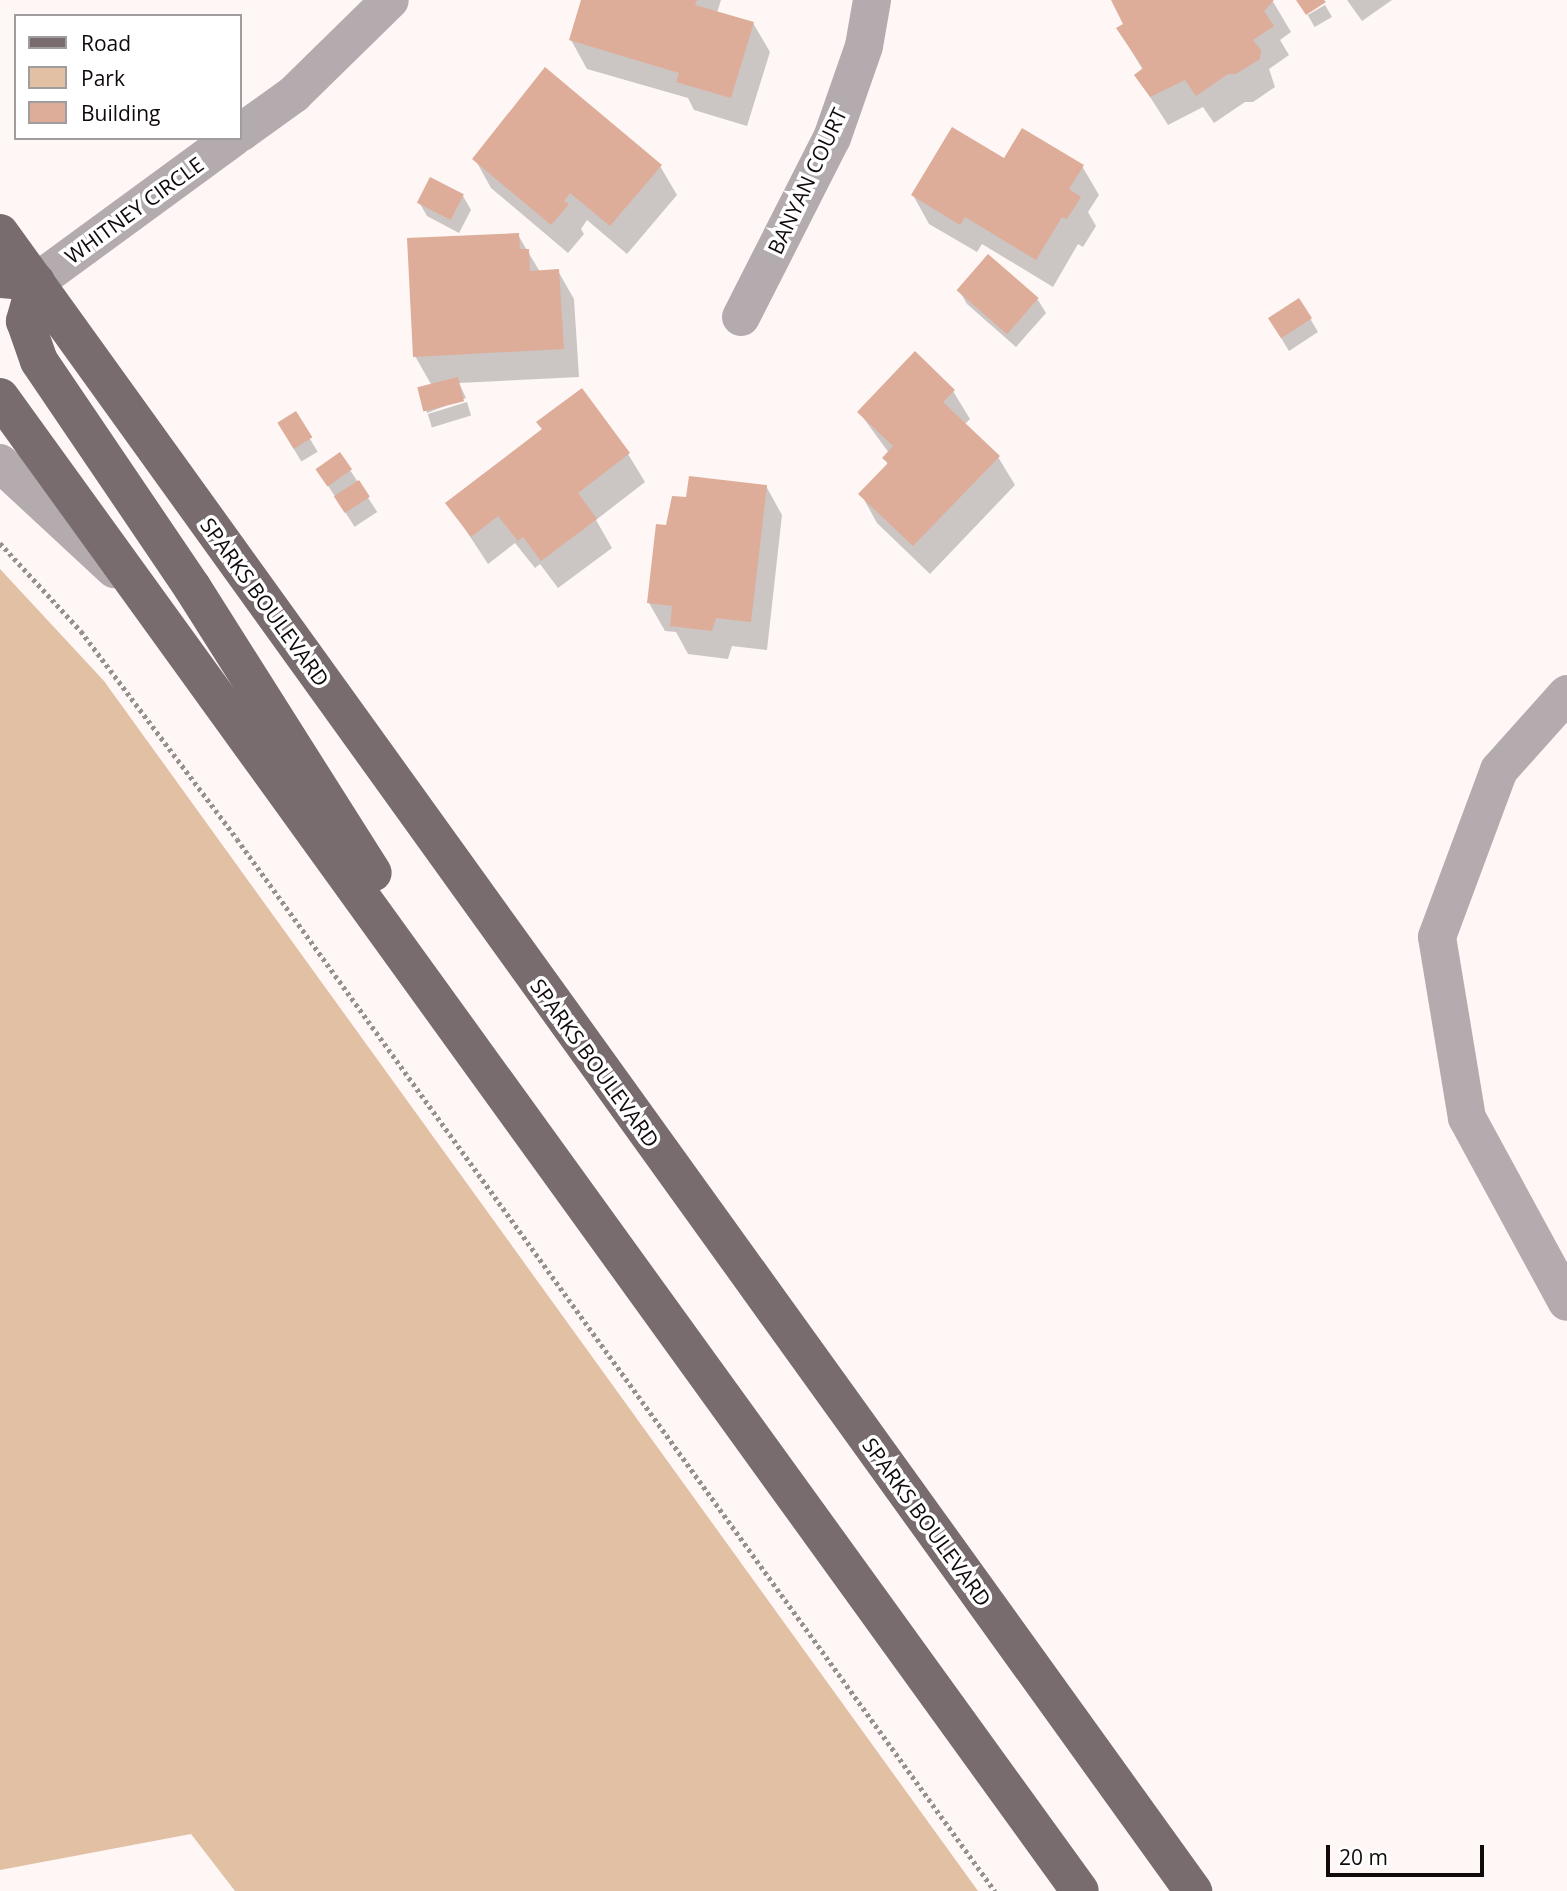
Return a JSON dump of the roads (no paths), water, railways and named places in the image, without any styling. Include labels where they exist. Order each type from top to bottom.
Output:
[{"type":"main road","name":"SPARKS BOULEVARD","points":[[0,233],[18,280],[1193,1891]]},
{"type":"main road","points":[[18,280],[25,321],[39,361],[337,810],[479,1057]]},
{"type":"main road","points":[[0,397],[1080,1891]]},
{"type":"street","points":[[242,132],[294,94],[390,0]]},
{"type":"street","name":"BANYAN COURT","points":[[741,317],[832,138],[864,46],[872,0]]},
{"type":"street","name":"WHITNEY CIRCLE","points":[[18,280],[230,140]]},
{"type":"street","points":[[0,463],[151,604]]},
{"type":"street","points":[[1567,694],[1499,770],[1437,937],[1467,1118],[1567,1302]]}]
